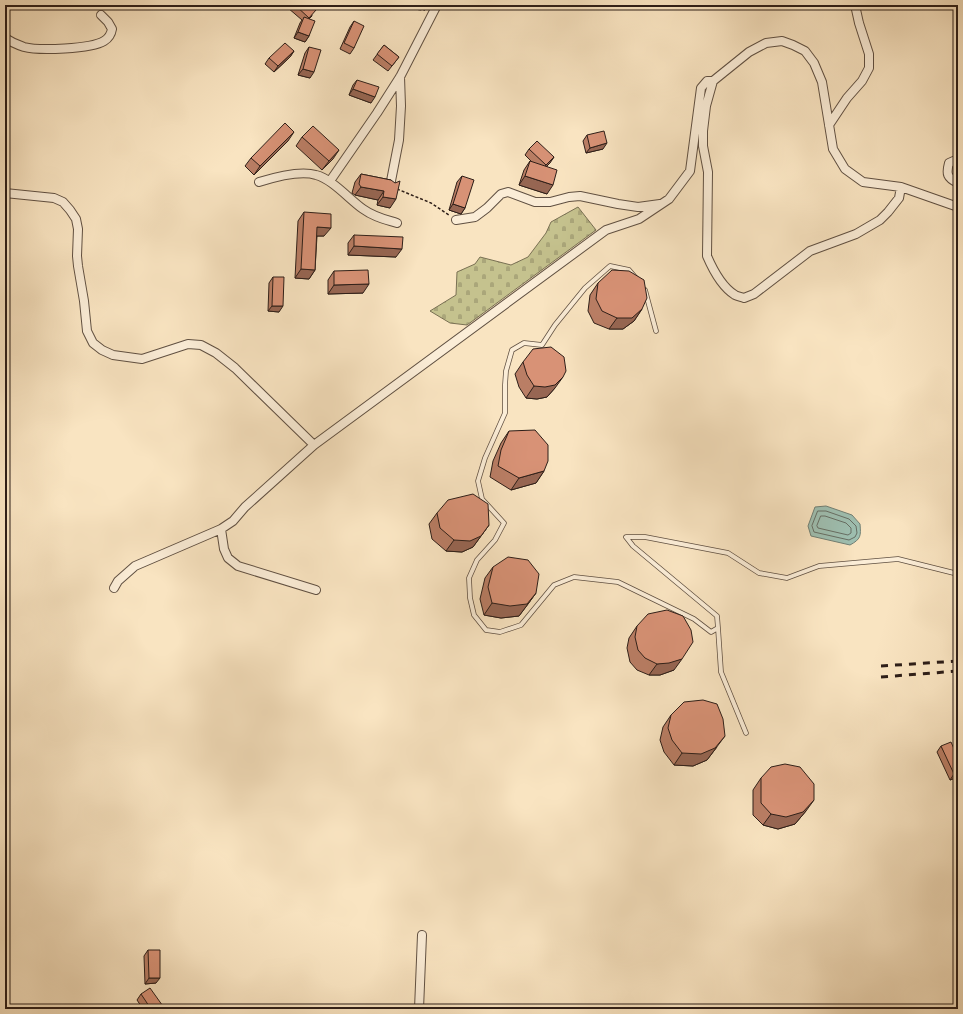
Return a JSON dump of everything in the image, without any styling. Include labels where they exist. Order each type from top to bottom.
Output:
[{"type":"street","points":[[829,125],[847,98],[862,81],[869,68],[869,54],[855,5]]},
{"type":"street","points":[[330,181],[400,77],[435,8]]},
{"type":"street","points":[[5,38],[24,47],[34,49],[75,48],[95,45],[104,42],[110,36],[112,29],[101,15]]},
{"type":"street","points":[[900,187],[899,198],[880,220],[856,234],[810,251],[754,294],[744,298],[735,295],[723,284],[711,265],[708,256],[708,172],[703,146],[703,131],[706,106],[713,81],[749,52],[766,43],[782,41],[793,45],[805,52],[814,63],[822,82],[833,149],[845,169],[863,182],[900,187],[958,208]]},
{"type":"street","points":[[390,186],[399,140],[401,106],[400,77]]},
{"type":"street","points":[[114,588],[118,581],[135,566],[221,528],[233,521],[245,507],[314,445],[606,230],[639,219],[669,199],[690,170],[701,88],[707,81],[713,81]]},
{"type":"street","points":[[958,159],[949,163],[947,170],[948,176],[952,181],[958,184]]},
{"type":"street","points":[[259,182],[278,177],[316,174],[330,181],[377,218],[397,223]]},
{"type":"street","points":[[456,220],[475,217],[487,208],[501,194],[508,192],[535,202],[550,202],[580,196],[638,207],[661,204]]},
{"type":"street","points":[[5,193],[54,198],[63,202],[76,219],[78,229],[78,266],[87,331],[93,343],[102,350],[113,355],[142,359],[188,344],[201,345],[216,353],[235,368],[314,445]]},
{"type":"street","points":[[221,528],[224,549],[228,558],[238,566],[316,590]]},
{"type":"street","points":[[419,1009],[422,935]]},
{"type":"lane","points":[[637,279],[629,270],[610,266],[585,288],[554,325],[542,345],[524,343],[512,350],[504,385],[505,413],[485,458],[478,481],[482,500],[504,523],[494,540],[477,560],[469,578],[470,598],[474,615],[486,630],[500,632],[521,625],[554,585],[574,578],[618,582],[694,618],[711,632],[718,628]]},
{"type":"lane","points":[[641,284],[645,289],[656,331]]},
{"type":"lane","points":[[746,733],[721,672],[718,616],[633,546],[626,536],[645,537],[728,553],[759,573],[787,578],[819,566],[898,558],[958,574]]},
{"type":"path","points":[[394,5],[401,8],[435,8]]},
{"type":"path","points":[[390,186],[431,203],[456,220]]},
{"type":"green space","points":[[578,207],[596,230],[467,325],[450,323],[430,311],[456,295],[457,272],[475,264],[480,257],[511,265],[528,257],[546,233],[551,222]]},
{"type":"water","points":[[826,506],[852,515],[860,524],[860,537],[856,541],[850,545],[811,536],[808,526],[815,507]]},
{"type":"building","points":[[295,5],[310,5],[316,10],[309,18]]},
{"type":"building","points":[[304,17],[315,21],[309,36],[298,32]]},
{"type":"building","points":[[354,21],[364,26],[354,48],[344,43]]},
{"type":"building","points":[[285,43],[294,51],[278,66],[269,58]]},
{"type":"building","points":[[384,45],[399,57],[392,66],[377,54]]},
{"type":"building","points":[[309,47],[321,50],[314,72],[303,69]]},
{"type":"building","points":[[357,80],[379,87],[375,97],[353,89]]},
{"type":"building","points":[[285,123],[294,132],[260,166],[251,158]]},
{"type":"building","points":[[313,126],[339,150],[329,161],[302,137]]},
{"type":"building","points":[[604,131],[607,143],[590,148],[587,135]]},
{"type":"building","points":[[537,141],[554,157],[546,165],[529,149]]},
{"type":"building","points":[[530,161],[557,170],[553,185],[525,176]]},
{"type":"building","points":[[361,174],[391,180],[395,183],[400,181],[396,199],[383,197],[384,191],[361,187],[359,184]]},
{"type":"building","points":[[462,176],[474,180],[465,208],[453,204]]},
{"type":"building","points":[[304,212],[331,214],[331,228],[317,227],[315,270],[301,269]]},
{"type":"building","points":[[354,235],[403,237],[402,249],[354,246]]},
{"type":"building","points":[[368,270],[369,284],[334,285],[334,271]]},
{"type":"building","points":[[612,270],[629,271],[644,280],[647,298],[642,309],[632,318],[617,318],[602,311],[596,299],[598,283]]},
{"type":"building","points":[[273,277],[284,277],[283,306],[272,306]]},
{"type":"building","points":[[551,347],[564,357],[566,371],[563,377],[555,385],[545,387],[534,386],[527,375],[523,362],[533,349]]},
{"type":"building","points":[[535,430],[548,445],[548,461],[544,471],[519,478],[498,466],[501,450],[509,431]]},
{"type":"building","points":[[473,494],[488,504],[489,525],[481,536],[470,541],[454,540],[440,528],[437,513],[448,500]]},
{"type":"building","points":[[508,557],[528,560],[539,574],[536,593],[527,604],[510,606],[492,603],[488,587],[493,567]]},
{"type":"building","points":[[667,610],[683,616],[691,630],[693,642],[682,659],[669,663],[657,664],[645,658],[638,650],[635,637],[637,626],[648,614]]},
{"type":"building","points":[[703,700],[717,704],[723,719],[725,736],[715,748],[701,754],[682,753],[672,740],[668,728],[671,715],[684,702]]},
{"type":"building","points":[[951,742],[958,758],[958,773],[954,774],[941,746]]},
{"type":"building","points":[[785,764],[800,767],[814,784],[814,800],[803,812],[786,817],[771,814],[761,803],[761,778],[771,767]]},
{"type":"building","points":[[148,950],[160,950],[160,978],[149,978]]},
{"type":"building","points":[[150,988],[165,1009],[151,1009],[141,994]]},
{"type":"railway","points":[[881,666],[958,661]]},
{"type":"railway","points":[[881,677],[958,671]]}]
